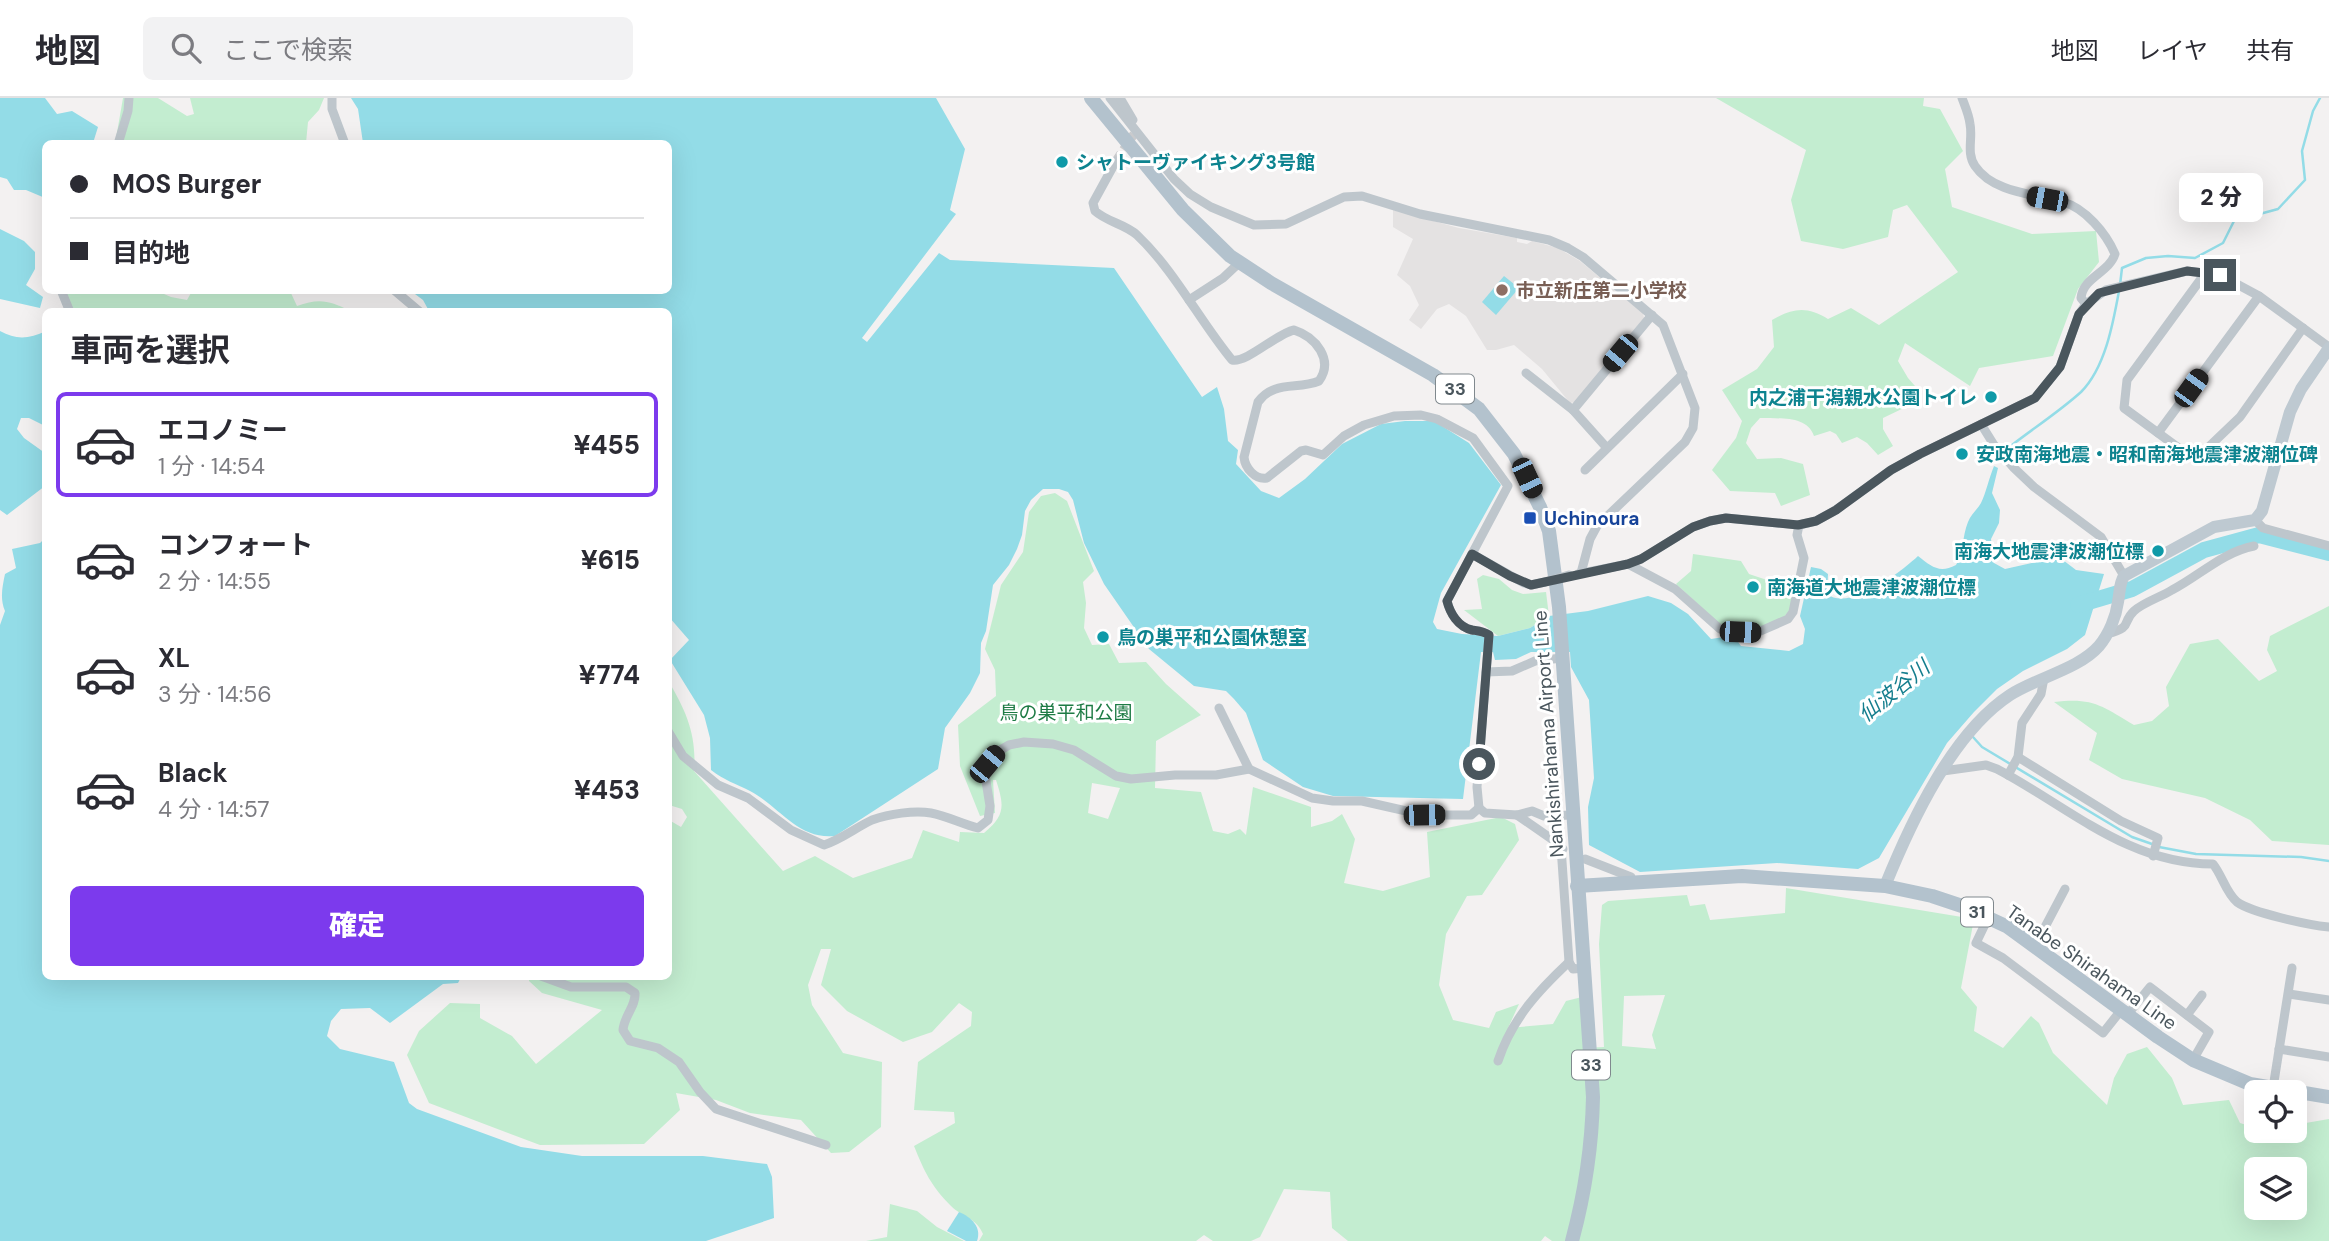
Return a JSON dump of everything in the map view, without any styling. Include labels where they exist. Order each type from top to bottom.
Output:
[{"type":"main road","name":"Nankishirahama Airport Line","points":[[1091,98],[1182,210],[1218,246],[1240,263],[1433,374],[1479,409],[1514,454],[1540,507],[1549,531],[1559,607],[1593,1097],[1592,1138],[1585,1191],[1572,1241]]},
{"type":"main road","name":"Tanabe Shirahama Line","points":[[1577,886],[1742,876],[1885,886],[1932,896],[1965,906],[2008,927],[2193,1060],[2244,1081]]},
{"type":"main road","name":"Tanabe Shirahama Line","points":[[2307,1093],[2329,1097]]},
{"type":"street","points":[[119,140],[129,98]]},
{"type":"street","points":[[332,98],[332,109],[344,140]]},
{"type":"street","points":[[1110,98],[1135,132],[1189,194],[1211,207],[1254,225],[1286,224],[1344,197],[1362,196],[1420,214],[1549,240],[1568,248],[1663,325],[1695,408],[1693,428],[1685,442],[1597,526],[1590,539],[1581,573]]},
{"type":"street","points":[[1120,98],[1129,110],[1135,132]]},
{"type":"street","points":[[1962,98],[1970,124],[1970,156],[1982,174],[2029,196],[2065,202],[2081,211],[2109,242],[2115,254],[2112,262],[2083,288],[2081,298],[2086,304]]},
{"type":"street","points":[[1116,161],[1095,199],[1095,211],[1128,228],[1139,237],[1233,361],[1240,360],[1283,333],[1294,330],[1306,336],[1324,357],[1326,366],[1319,381],[1277,387],[1268,391],[1258,402],[1244,457],[1250,471],[1262,479],[1267,478],[1301,452],[1306,450],[1323,455],[1351,432],[1386,418],[1415,415],[1437,419],[1473,438],[1508,486],[1447,601],[1450,611],[1459,623],[1468,629],[1489,635],[1477,786],[1479,808],[1485,813],[1517,815],[1532,811],[1544,816],[1572,815]]},
{"type":"street","points":[[1189,300],[1223,278],[1240,263]]},
{"type":"street","points":[[1472,554],[1531,585],[1628,564],[1693,527],[1710,521],[1726,518],[1798,525],[1816,521],[1836,510],[1891,470],[2035,398],[2060,367],[2073,328],[2086,304],[2106,290],[2187,271],[2206,272],[2238,283],[2329,348],[2301,389],[2290,412],[2262,511],[2255,520],[2214,527],[2122,579]]},
{"type":"street","points":[[2206,272],[2127,380],[2124,408],[2195,460],[2240,417],[2304,328]]},
{"type":"street","points":[[399,294],[415,308]]},
{"type":"street","points":[[2158,433],[2259,296]]},
{"type":"street","points":[[1573,410],[1652,315]]},
{"type":"street","points":[[1526,373],[1573,410],[1607,448]]},
{"type":"street","points":[[1585,470],[1683,374]]},
{"type":"street","points":[[1885,886],[1902,844],[1957,747],[1990,709],[2014,692],[2087,656],[2099,646],[2116,613],[2122,579],[2101,537],[2034,487],[2001,453],[1981,424]]},
{"type":"street","points":[[2255,520],[2263,528],[2329,546]]},
{"type":"street","points":[[1628,564],[1675,589],[1720,629],[1755,633],[1788,619],[1793,612],[1804,558],[1797,535],[1798,525]]},
{"type":"street","points":[[2108,632],[2118,631],[2127,625],[2132,612],[2213,564],[2253,546]]},
{"type":"street","points":[[1486,673],[1512,671],[1535,661],[1562,656]]},
{"type":"street","points":[[2009,773],[2017,759],[2022,723],[2041,694],[2043,678]]},
{"type":"street","points":[[1219,708],[1249,769]]},
{"type":"street","points":[[672,738],[683,756],[718,785],[748,798],[791,831],[824,845],[842,839],[869,822],[907,813],[931,813],[978,828],[988,820],[990,806],[985,775],[987,764],[1009,745],[1024,742],[1053,744],[1074,750],[1116,776],[1131,779],[1216,775],[1249,769],[1312,798],[1362,801],[1424,815],[1471,814],[1479,808]]},
{"type":"street","points":[[2017,759],[2121,821],[2158,838],[2155,850]]},
{"type":"street","points":[[1943,771],[1986,765],[2009,773],[2114,840],[2197,864],[2213,864],[2236,901],[2269,914],[2329,927]]},
{"type":"street","points":[[1517,815],[1563,849],[1569,962],[1573,969],[1585,968]]},
{"type":"street","points":[[1586,859],[1631,877],[1632,883]]},
{"type":"street","points":[[2035,946],[2065,889]]},
{"type":"street","points":[[1988,918],[1976,943],[2003,958],[2103,1033],[2150,987],[2209,1032],[2193,1060]]},
{"type":"street","points":[[1498,1061],[1504,1043],[1520,1015],[1569,962]]},
{"type":"street","points":[[2274,1080],[2292,968]]},
{"type":"street","points":[[552,980],[571,987],[631,989],[635,993],[635,999],[625,1017],[623,1030],[630,1041],[650,1044],[679,1062],[716,1109],[826,1145]]},
{"type":"street","points":[[2289,994],[2329,1000]]},
{"type":"street","points":[[2187,1015],[2202,995]]},
{"type":"street","points":[[2279,1049],[2329,1057]]},
{"type":"shaded area","name":"市立新庄第二小学校","points":[[1393,210],[1459,228],[1517,238],[1517,242],[1527,244],[1532,241],[1558,248],[1580,261],[1643,313],[1644,318],[1575,402],[1570,403],[1542,369],[1514,345],[1487,350],[1466,316],[1449,304],[1437,309],[1421,329],[1409,320],[1419,305],[1410,286],[1397,275],[1413,239],[1393,227]]},
{"type":"green space","points":[[123,98],[158,98],[187,116],[194,114],[190,98],[324,98],[319,110],[308,122],[306,140],[116,140]]},
{"type":"green space","points":[[1716,98],[1924,98],[1923,106],[1940,109],[1963,151],[1945,169],[1952,207],[2032,234],[2096,231],[2099,262],[2078,289],[2053,356],[1979,368],[1970,386],[1905,343],[1898,361],[1922,394],[1908,406],[1883,418],[1883,429],[1893,446],[1878,455],[1857,437],[1842,443],[1836,434],[1830,431],[1814,436],[1805,424],[1799,421],[1760,418],[1751,428],[1746,443],[1757,459],[1781,458],[1803,464],[1810,495],[1781,506],[1775,493],[1730,491],[1712,470],[1736,438],[1742,421],[1722,390],[1757,369],[1774,347],[1772,320],[1800,310],[1807,310],[1828,319],[1851,308],[1879,325],[1958,272],[1907,205],[1893,210],[1888,237],[1843,249],[1801,241],[1791,200],[1806,150]]},
{"type":"green space","points":[[62,294],[164,294],[187,300],[190,294],[291,294],[297,306],[324,301],[344,308],[72,308]]},
{"type":"green space","name":"鳥の巣平和公園","points":[[1055,493],[1067,501],[1094,571],[1083,582],[1086,603],[1084,628],[1092,645],[1109,644],[1119,663],[1146,662],[1201,715],[1156,741],[1155,788],[1201,792],[1213,831],[1228,834],[1240,829],[1246,835],[1253,787],[1311,807],[1311,827],[1332,821],[1342,814],[1355,839],[1344,883],[1383,891],[1430,877],[1427,832],[1501,817],[1515,824],[1519,840],[1482,895],[1467,896],[1446,934],[1439,985],[1453,1020],[1489,1028],[1496,1012],[1519,1004],[1508,1028],[1553,1024],[1566,1001],[1582,997],[1583,1048],[1604,1047],[1599,944],[1602,905],[1608,901],[1687,895],[1690,906],[1705,904],[1710,920],[1785,913],[1786,888],[1974,919],[1961,988],[1977,1007],[1974,1031],[2003,1048],[2031,1016],[2039,1023],[2053,1053],[2107,1105],[2114,1078],[2127,1054],[2147,1047],[2172,1078],[2183,1105],[2229,1100],[2240,1123],[2244,1124],[2244,1143],[2307,1143],[2307,1123],[2329,1119],[2329,1241],[1552,1241],[1545,1236],[1541,1241],[1348,1241],[1332,1228],[1330,1192],[1284,1189],[1260,1237],[1251,1241],[1213,1241],[1204,1235],[1196,1241],[979,1241],[983,1234],[980,1229],[938,1192],[914,1146],[955,1123],[954,1112],[914,1110],[918,1062],[971,1026],[972,1012],[959,1003],[932,1032],[903,1042],[847,1011],[821,985],[831,949],[821,949],[808,985],[812,1005],[843,1053],[882,1062],[881,1127],[849,1152],[831,1153],[801,1120],[750,1113],[716,1100],[676,1093],[680,1110],[644,1144],[540,1145],[429,1103],[407,1055],[419,1031],[450,1003],[480,1004],[480,1018],[512,1036],[536,1064],[602,1010],[542,993],[529,980],[672,980],[672,822],[681,827],[687,817],[682,809],[672,806],[672,688],[692,735],[694,771],[783,871],[815,856],[853,878],[912,858],[923,830],[959,842],[960,832],[984,833],[991,827],[1000,815],[1002,803],[996,780],[993,780],[995,813],[980,816],[960,766],[958,725],[996,696],[995,670],[985,649],[1001,585],[1023,552],[1029,512],[1041,496]],"holes":[[[1092,783],[1120,788],[1108,819],[1088,813]],[[1665,995],[1652,1035],[1656,1049],[1622,1046],[1624,996]]]},
{"type":"green space","points":[[1693,554],[1741,561],[1749,574],[1770,581],[1788,581],[1795,592],[1789,611],[1783,618],[1757,629],[1723,627],[1676,584],[1691,571]]},
{"type":"green space","points":[[1483,575],[1499,579],[1512,590],[1523,594],[1546,592],[1549,616],[1530,628],[1498,636],[1464,610],[1482,609],[1477,579]]},
{"type":"green space","points":[[2329,606],[2329,845],[2272,841],[2250,820],[2205,798],[2122,779],[2089,760],[2097,733],[2054,702],[2078,701],[2097,704],[2134,725],[2152,721],[2169,706],[2166,687],[2190,644],[2218,639],[2259,681],[2277,671],[2267,650],[2270,636]]},
{"type":"green space","points":[[890,1204],[917,1211],[937,1227],[964,1241],[866,1241],[887,1237]]},
{"type":"water","points":[[0,98],[45,98],[57,114],[72,111],[98,127],[94,140],[42,140],[42,197],[26,190],[14,190],[7,179],[0,177]]},
{"type":"water","points":[[351,98],[936,98],[965,149],[950,210],[956,214],[862,338],[867,342],[939,253],[950,260],[1114,268],[1202,397],[1217,387],[1224,409],[1228,441],[1238,450],[1236,464],[1261,491],[1279,498],[1305,479],[1342,444],[1381,424],[1434,421],[1469,443],[1501,485],[1441,593],[1433,622],[1437,629],[1462,634],[1498,636],[1530,628],[1549,616],[1588,611],[1648,596],[1671,603],[1688,614],[1711,639],[1724,637],[1736,639],[1741,646],[1789,651],[1803,644],[1805,629],[1800,616],[1811,567],[1828,574],[1827,594],[1848,598],[1888,580],[1918,556],[1940,569],[1956,565],[1968,522],[1981,503],[1994,466],[1998,468],[1992,493],[2000,510],[1999,523],[1991,539],[1994,563],[2005,569],[2059,557],[2076,570],[2104,574],[2085,635],[2067,649],[2023,671],[1997,689],[1974,712],[1947,743],[1879,858],[1858,869],[1777,863],[1640,872],[1589,845],[1588,807],[1594,778],[1589,700],[1571,667],[1570,652],[1531,652],[1516,659],[1495,660],[1493,652],[1481,652],[1463,799],[1333,796],[1303,787],[1263,760],[1246,713],[1226,691],[1194,686],[1149,649],[1104,584],[1084,543],[1073,500],[1068,492],[1043,489],[1031,500],[1025,511],[1017,549],[1009,565],[993,585],[986,631],[981,643],[980,673],[970,693],[945,728],[938,769],[835,836],[810,833],[760,797],[711,770],[710,738],[704,715],[672,663],[672,658],[689,640],[672,620],[672,308],[427,308],[415,294],[672,294],[672,140],[363,140],[358,109]]},
{"type":"water","points":[[0,229],[24,241],[35,252],[35,269],[26,285],[43,297],[40,308],[0,299]]},
{"type":"water","points":[[1504,276],[1519,288],[1496,315],[1482,302]]},
{"type":"water","points":[[0,331],[23,337],[42,333],[42,424],[29,418],[21,418],[17,429],[24,438],[42,451],[42,488],[7,515],[0,510]]},
{"type":"water","points":[[42,541],[42,980],[460,980],[458,983],[443,984],[390,1023],[370,1008],[341,1009],[331,1021],[327,1036],[340,1049],[394,1062],[409,1103],[417,1109],[521,1147],[582,1156],[703,1156],[767,1164],[772,1177],[774,1218],[706,1241],[0,1241],[0,625],[5,611],[2,593],[5,574],[16,568],[12,549]]},
{"type":"water","points":[[959,1212],[977,1227],[977,1241],[966,1241],[947,1231]]},
{"type":"waterway","points":[[2120,285],[2122,268],[2146,258],[2195,258],[2223,243],[2234,221],[2278,209],[2305,180],[2302,151],[2313,111],[2320,98]]},
{"type":"waterway","points":[[2006,454],[2012,445],[2073,399],[2089,382],[2107,345],[2119,291]]},
{"type":"waterway","name":"仙波谷川","points":[[2078,605],[2132,589],[2204,550],[2259,535],[2329,553]]},
{"type":"waterway","points":[[1973,737],[1982,747],[2132,837],[2152,844]]},
{"type":"waterway","points":[[2159,847],[2196,854],[2301,857],[2329,861]]},
{"type":"tunnel","points":[[1116,161],[1134,134]]},
{"type":"place","name":"シャトーヴァイキング3号館","points":[[1062,162]]},
{"type":"place","name":"市立新庄第二小学校","points":[[1502,290]]},
{"type":"place","name":"内之浦干潟親水公園トイレ","points":[[1991,397]]},
{"type":"place","name":"安政南海地震・昭和南海地震津波潮位碑","points":[[1962,454]]},
{"type":"place","name":"Uchinoura","points":[[1530,518]]},
{"type":"place","name":"南海大地震津波潮位標","points":[[2158,551]]},
{"type":"place","name":"南海道大地震津波潮位標","points":[[1753,587]]},
{"type":"place","name":"鳥の巣平和公園休憩室","points":[[1103,637]]},
{"type":"route","points":[[1479,764],[1489,635],[1468,629],[1459,623],[1450,611],[1447,601],[1451,589],[1472,554],[1531,585],[1628,564],[1693,527],[1710,521],[1726,518],[1782,525],[1816,521],[1836,510],[1891,470],[2035,398],[2060,367],[2079,314],[2099,293],[2187,271],[2220,275]]}]
